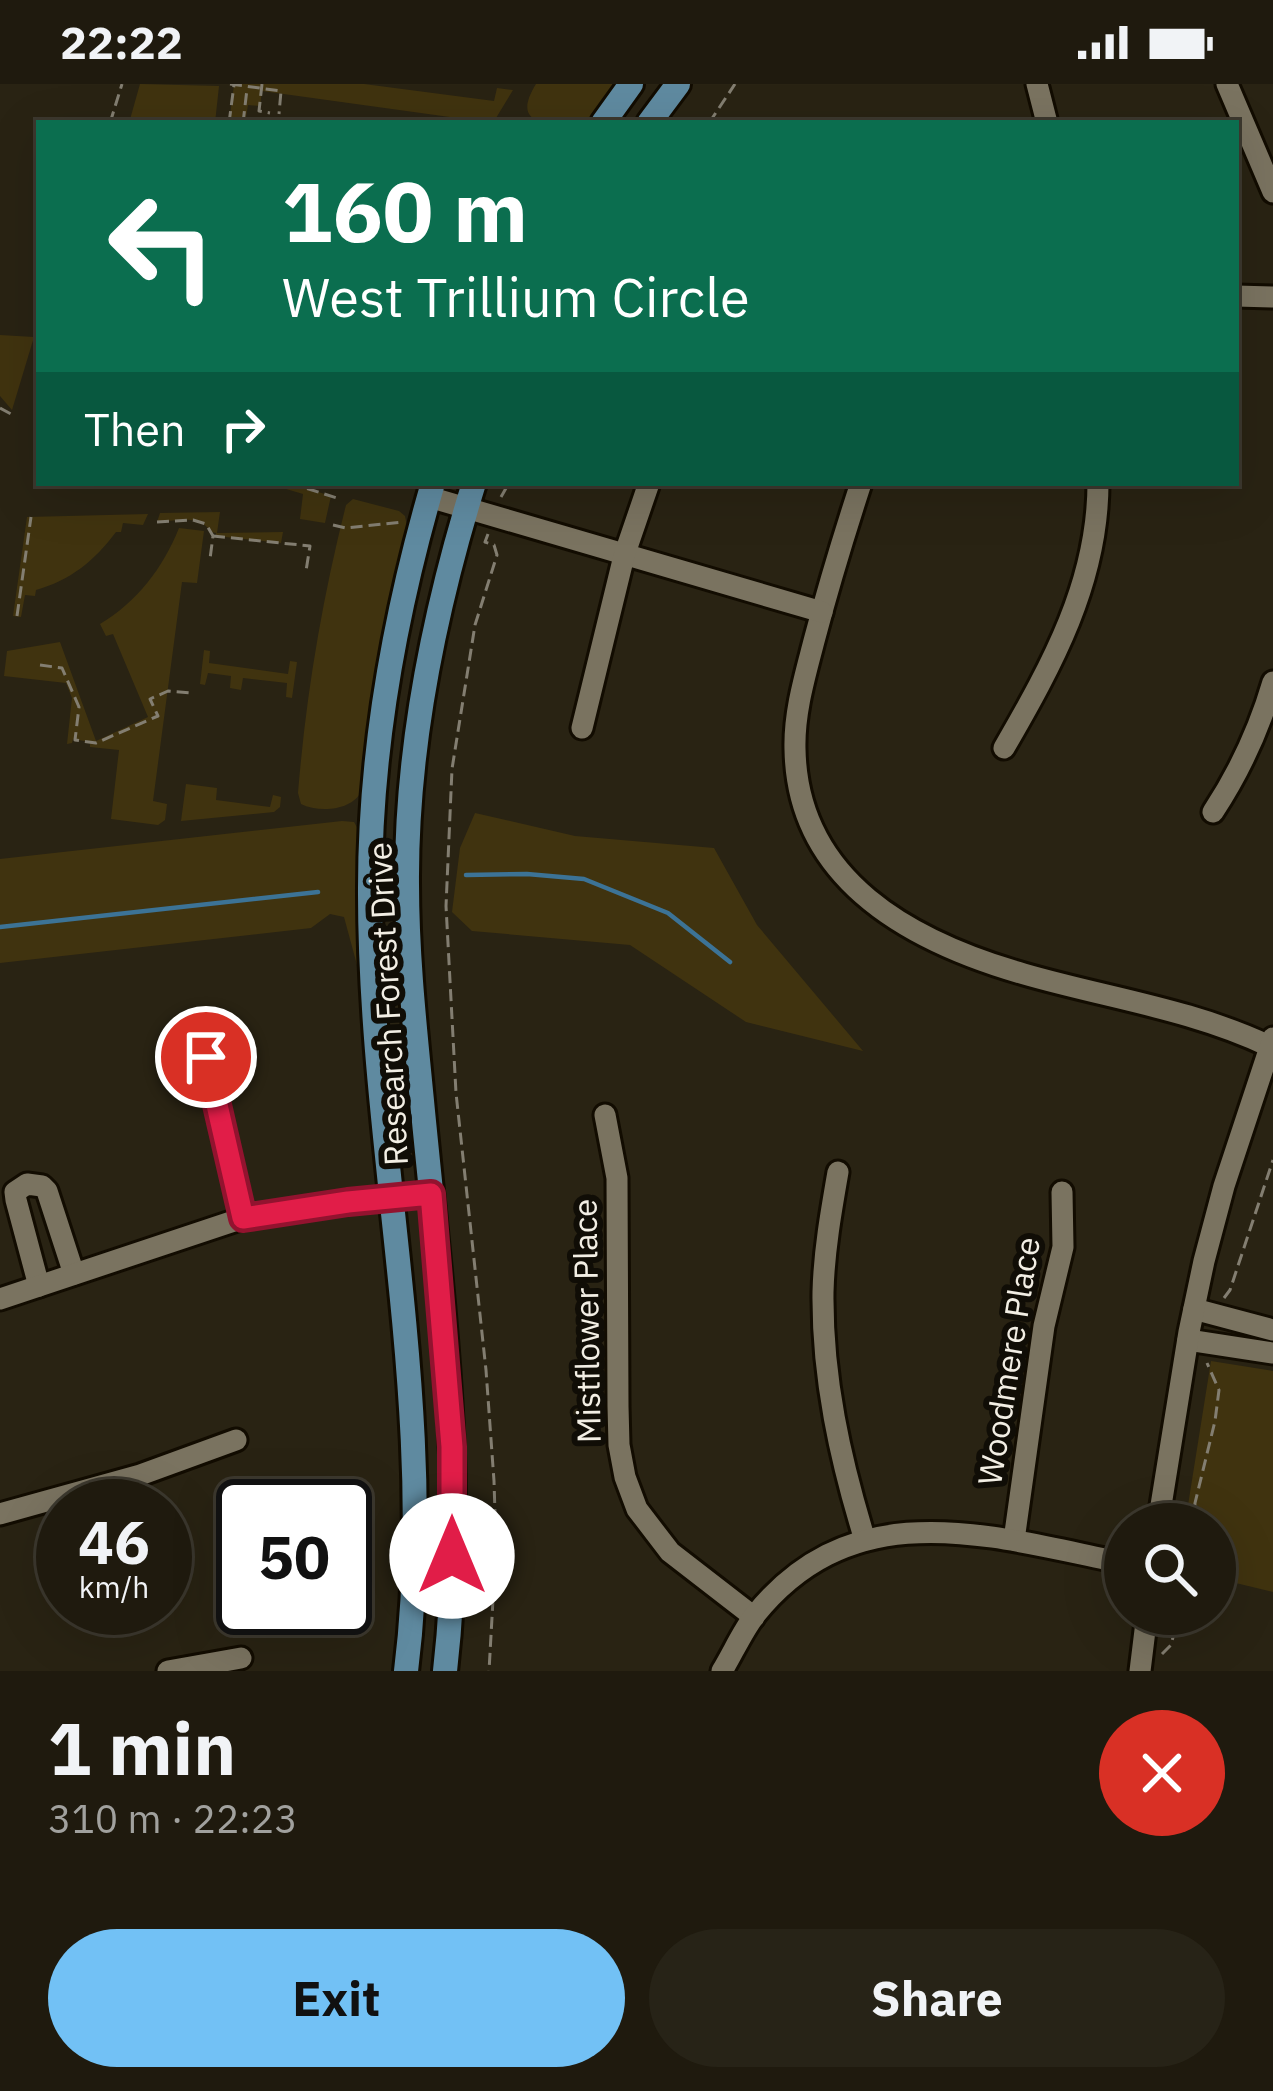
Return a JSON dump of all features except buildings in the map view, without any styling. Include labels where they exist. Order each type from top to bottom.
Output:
[{"type":"main road","points":[[605,120],[631,84]]},
{"type":"main road","points":[[651,120],[678,84]]},
{"type":"main road","name":"Research Forest Drive","points":[[406,1671],[416,1553],[415,1454],[375,1014],[371,843],[391,664],[431,490]]},
{"type":"main road","name":"Research Forest Drive","points":[[445,1671],[452,1447],[413,1011],[407,886],[427,673],[470,495]]},
{"type":"street","points":[[1037,84],[1046,120]]},
{"type":"street","points":[[1227,84],[1273,192]]},
{"type":"street","points":[[1239,296],[1273,297]]},
{"type":"street","points":[[582,728],[633,522],[648,486]]},
{"type":"street","points":[[860,486],[796,717],[800,795],[817,838],[855,890],[906,927],[989,962],[1179,1012],[1271,1042],[1224,1186],[1194,1309],[1161,1503]]},
{"type":"street","points":[[1004,748],[1070,624],[1094,538],[1097,486]]},
{"type":"street","points":[[431,490],[470,495],[494,516],[822,612]]},
{"type":"street","points":[[1213,812],[1255,738],[1273,682]]},
{"type":"street","points":[[206,1057],[243,1218]]},
{"type":"street","name":"Mistflower Place","points":[[605,1115],[616,1178],[619,1445],[625,1477],[637,1509],[670,1552],[754,1617]]},
{"type":"street","points":[[838,1172],[823,1292],[826,1358],[834,1424],[865,1540]]},
{"type":"street","points":[[39,1286],[16,1201],[15,1192],[27,1184],[47,1191],[74,1274]]},
{"type":"street","name":"Woodmere Place","points":[[1014,1540],[1044,1326],[1063,1247],[1062,1192]]},
{"type":"street","points":[[0,1299],[243,1218],[431,1194]]},
{"type":"street","points":[[1194,1309],[1273,1330]]},
{"type":"street","points":[[1188,1340],[1273,1353]]},
{"type":"street","points":[[0,1514],[140,1474],[236,1440]]},
{"type":"street","points":[[722,1671],[754,1617],[802,1570],[865,1540],[914,1531],[944,1532],[1014,1540],[1104,1559]]},
{"type":"street","points":[[1147,1635],[1147,1666]]},
{"type":"street","points":[[167,1671],[241,1658]]},
{"type":"path","points":[[111,120],[122,84]]},
{"type":"path","points":[[229,120],[232,84],[281,91],[279,114]]},
{"type":"path","points":[[711,120],[735,84]]},
{"type":"path","points":[[243,120],[248,86]]},
{"type":"path","points":[[262,86],[259,111],[270,113]]},
{"type":"path","points":[[0,408],[11,414]]},
{"type":"path","points":[[299,486],[340,499]]},
{"type":"path","points":[[489,1671],[496,1546],[494,1481],[456,1093],[446,906],[452,769],[475,625],[497,555],[494,545],[485,542],[507,486]]},
{"type":"path","points":[[17,616],[31,517]]},
{"type":"path","points":[[157,522],[199,521],[208,526],[213,536],[210,559]]},
{"type":"path","points":[[213,536],[310,546],[307,571]]},
{"type":"path","points":[[55,667],[56,657]]},
{"type":"path","points":[[40,665],[62,668],[79,707],[75,740],[96,742],[158,716],[150,699],[167,691],[192,693]]},
{"type":"path","points":[[1147,1666],[1171,1645],[1173,1635]]},
{"type":"shaded area","points":[[140,84],[219,86],[215,120],[130,120]]},
{"type":"shaded area","points":[[364,84],[494,101],[497,88],[513,90],[495,120],[262,91],[260,106],[248,105],[246,120],[229,120],[234,85]]},
{"type":"shaded area","points":[[536,84],[614,84],[590,120],[538,120],[528,110]]},
{"type":"shaded area","points":[[0,335],[34,337],[12,410],[0,396]]},
{"type":"shaded area","points":[[276,486],[299,486],[331,496],[325,523],[300,519],[303,494]]},
{"type":"shaded area","points":[[353,499],[399,511],[407,526],[379,658],[362,790],[343,806],[317,809],[301,804],[298,793],[306,720],[330,576],[346,505]]},
{"type":"shaded area","points":[[220,512],[217,533],[283,532],[281,543],[216,536],[194,521],[157,522],[160,513]]},
{"type":"shaded area","points":[[148,514],[143,525],[123,523],[121,532],[71,575],[36,590],[35,596],[25,595],[21,617],[13,616],[27,517]]},
{"type":"shaded area","points":[[179,528],[204,531],[197,583],[182,582],[153,801],[167,804],[165,820],[158,825],[111,819],[119,750],[90,747],[90,742],[73,739],[67,744],[72,698],[66,683],[4,676],[7,651],[60,642],[96,741],[148,717],[113,634],[106,636],[100,624],[147,583]]},
{"type":"shaded area","points":[[204,650],[210,651],[209,663],[288,674],[290,661],[297,662],[292,698],[286,697],[287,683],[243,678],[241,690],[230,688],[231,676],[208,673],[205,685],[200,684]]},
{"type":"shaded area","points":[[186,784],[217,788],[216,800],[270,807],[273,795],[281,797],[280,807],[274,812],[181,821]]},
{"type":"shaded area","points":[[475,813],[575,836],[714,848],[757,925],[863,1051],[746,1022],[630,945],[472,931],[452,912],[460,848]]},
{"type":"shaded area","points":[[354,822],[359,831],[360,976],[344,917],[330,914],[311,928],[0,963],[0,859]]},
{"type":"shaded area","points":[[1211,1361],[1273,1371],[1273,1592],[1236,1583],[1236,1503],[1188,1503]]},
{"type":"waterway","points":[[466,875],[584,879],[668,913],[730,962]]},
{"type":"waterway","points":[[0,927],[318,892]]},
{"type":"route","points":[[206,1057],[243,1218],[431,1194],[452,1447],[452,1556]]}]
